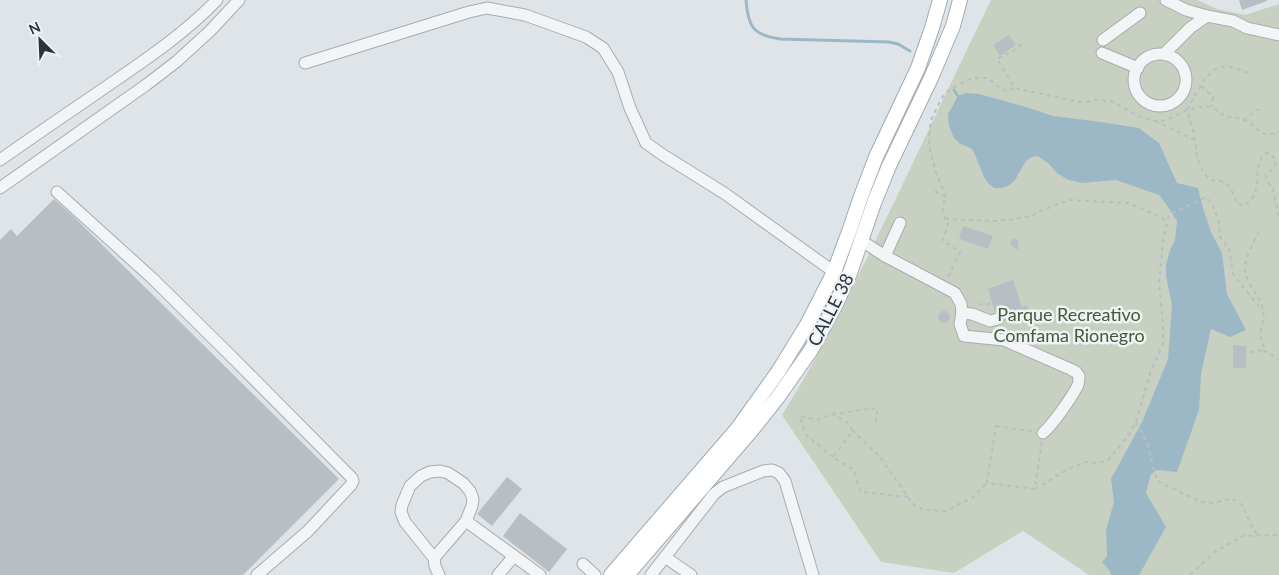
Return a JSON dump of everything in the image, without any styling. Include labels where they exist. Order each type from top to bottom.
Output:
[{"type":"main road","name":"CALLE 38","points":[[611,575],[738,428],[778,372],[802,333],[834,272],[876,157],[918,68],[940,0]]},
{"type":"main road","name":"CALLE 38","points":[[626,575],[778,397],[811,350],[835,306],[850,272],[874,203],[889,166],[931,78],[953,26],[960,0]]},
{"type":"street","points":[[0,160],[141,63],[175,37],[217,0]]},
{"type":"street","points":[[0,188],[176,62],[210,31],[239,0]]},
{"type":"street","points":[[1166,0],[1186,10],[1233,21],[1247,28],[1279,35]]},
{"type":"street","points":[[305,63],[487,8],[525,14],[586,37],[603,48],[618,72],[630,108],[646,143],[724,193],[834,272]]},
{"type":"street","points":[[1103,40],[1140,13]]},
{"type":"street","points":[[1164,54],[1190,28],[1207,16]]},
{"type":"street","points":[[1102,53],[1138,68]]},
{"type":"street","points":[[1164,54],[1180,63],[1186,78],[1182,94],[1176,100],[1160,106],[1144,100],[1138,93],[1135,85],[1135,76],[1143,61],[1150,56],[1164,54]]},
{"type":"street","points":[[57,192],[152,278],[352,478],[351,485],[308,531],[257,575]]},
{"type":"street","points":[[885,256],[900,223]]},
{"type":"street","points":[[862,241],[885,256],[955,293],[961,304],[960,324],[964,336],[1004,340],[1076,372],[1080,376],[1078,386],[1048,429],[1043,433]]},
{"type":"street","points":[[962,313],[972,314],[990,321],[998,319]]},
{"type":"street","points":[[651,575],[714,494],[723,487],[763,471],[772,470],[779,473],[785,481],[814,575]]},
{"type":"street","points":[[434,558],[466,521],[473,500],[470,491],[463,483],[448,473],[440,471],[430,472],[421,476],[410,486],[401,512],[405,522],[434,558],[439,575]]},
{"type":"street","points":[[466,521],[540,575]]},
{"type":"street","points":[[498,575],[514,556]]},
{"type":"street","points":[[664,557],[691,575]]},
{"type":"street","points":[[583,564],[595,575]]},
{"type":"path","points":[[1015,88],[997,58],[1022,44]]},
{"type":"path","points":[[1248,73],[1219,67],[1201,86],[1187,110],[1194,133],[1197,157],[1203,172],[1210,180],[1226,183],[1237,203],[1243,206],[1255,194],[1260,162],[1263,156],[1267,153],[1271,154],[1276,162],[1274,168],[1266,175],[1267,181],[1273,189],[1279,218]]},
{"type":"path","points":[[943,287],[960,252],[942,240],[948,229],[948,223],[942,207],[946,197],[934,170],[930,143],[931,120],[941,99],[949,90],[960,83],[972,78],[988,78],[1006,91],[1015,88],[1079,102],[1111,101],[1138,116],[1155,121],[1194,140]]},
{"type":"path","points":[[1201,86],[1214,97],[1212,107]]},
{"type":"path","points":[[1155,121],[1162,121],[1187,110],[1205,106],[1212,107],[1226,116],[1249,122],[1260,132],[1268,134],[1279,132]]},
{"type":"path","points":[[1243,120],[1259,109]]},
{"type":"path","points":[[935,191],[946,197]]},
{"type":"path","points":[[987,483],[1035,489],[1070,468],[1087,462],[1100,463],[1109,459],[1128,436],[1136,422],[1151,370],[1162,345],[1163,322],[1159,284],[1163,242],[1170,215],[1206,197],[1213,206],[1219,222],[1220,237],[1229,248],[1233,274],[1254,302],[1263,310]]},
{"type":"path","points":[[945,219],[996,221],[1015,219],[1032,216],[1069,200],[1128,204],[1161,216],[1167,222]]},
{"type":"path","points":[[1259,231],[1246,262],[1245,271],[1252,288],[1262,301],[1264,318],[1260,327],[1260,338],[1264,347],[1263,350]]},
{"type":"path","points":[[1250,352],[1263,350],[1279,360]]},
{"type":"path","points":[[876,425],[877,408],[832,414],[817,420],[800,416],[805,434],[833,457],[854,470],[861,492],[908,497]]},
{"type":"path","points":[[832,414],[847,422],[853,432],[880,457],[911,503],[924,510],[946,511],[973,497],[987,483],[996,426],[1043,433],[1035,489]]},
{"type":"path","points":[[1136,422],[1147,443],[1157,482],[1201,502],[1213,503],[1229,499],[1237,501],[1243,506],[1251,526],[1258,536]]},
{"type":"path","points":[[833,457],[853,432]]},
{"type":"path","points":[[1190,575],[1216,551],[1243,536],[1279,535]]},
{"type":"green space","name":"Parque Recreativo Comfama Rionegro","points":[[991,0],[1197,0],[1217,9],[1245,15],[1279,4],[1279,575],[1089,575],[1023,531],[954,573],[881,562],[782,415],[843,307]]},
{"type":"water","points":[[966,93],[979,94],[1053,116],[1139,128],[1159,143],[1177,183],[1198,188],[1211,232],[1222,253],[1227,294],[1246,330],[1230,337],[1211,329],[1201,374],[1199,410],[1177,472],[1157,470],[1151,474],[1146,493],[1166,527],[1139,575],[1111,575],[1102,562],[1107,556],[1106,530],[1114,502],[1111,479],[1142,422],[1168,359],[1172,305],[1166,276],[1166,265],[1175,240],[1177,221],[1159,195],[1116,180],[1082,183],[1069,180],[1058,174],[1038,156],[1026,161],[1015,180],[1008,186],[994,188],[984,177],[972,149],[960,144],[954,138],[949,126],[948,114],[958,96]]},
{"type":"building","points":[[1239,0],[1267,0],[1267,1],[1242,10]]},
{"type":"building","points":[[1009,35],[1016,45],[1000,56],[993,45]]},
{"type":"building","points":[[54,199],[339,479],[243,575],[0,575],[0,240],[11,229],[17,236]]},
{"type":"building","points":[[963,226],[993,236],[988,249],[959,239]]},
{"type":"building","points":[[1015,239],[1018,241],[1018,250],[1011,245],[1011,240]]},
{"type":"building","points":[[1013,280],[1022,307],[1027,305],[1030,313],[1005,322],[1004,314],[995,312],[988,289]]},
{"type":"building","points":[[946,311],[949,312],[949,322],[942,323],[939,322],[938,315],[939,312]]},
{"type":"building","points":[[1233,345],[1246,346],[1246,368],[1233,368]]},
{"type":"building","points":[[507,477],[522,489],[492,526],[477,514]]},
{"type":"building","points":[[520,513],[567,549],[549,572],[503,536]]},
{"type":"waterway","points":[[746,0],[748,17],[751,23],[758,32],[764,35],[780,39],[889,42],[898,44],[910,51]]},
{"type":"waterway","points":[[954,90],[958,96]]}]
